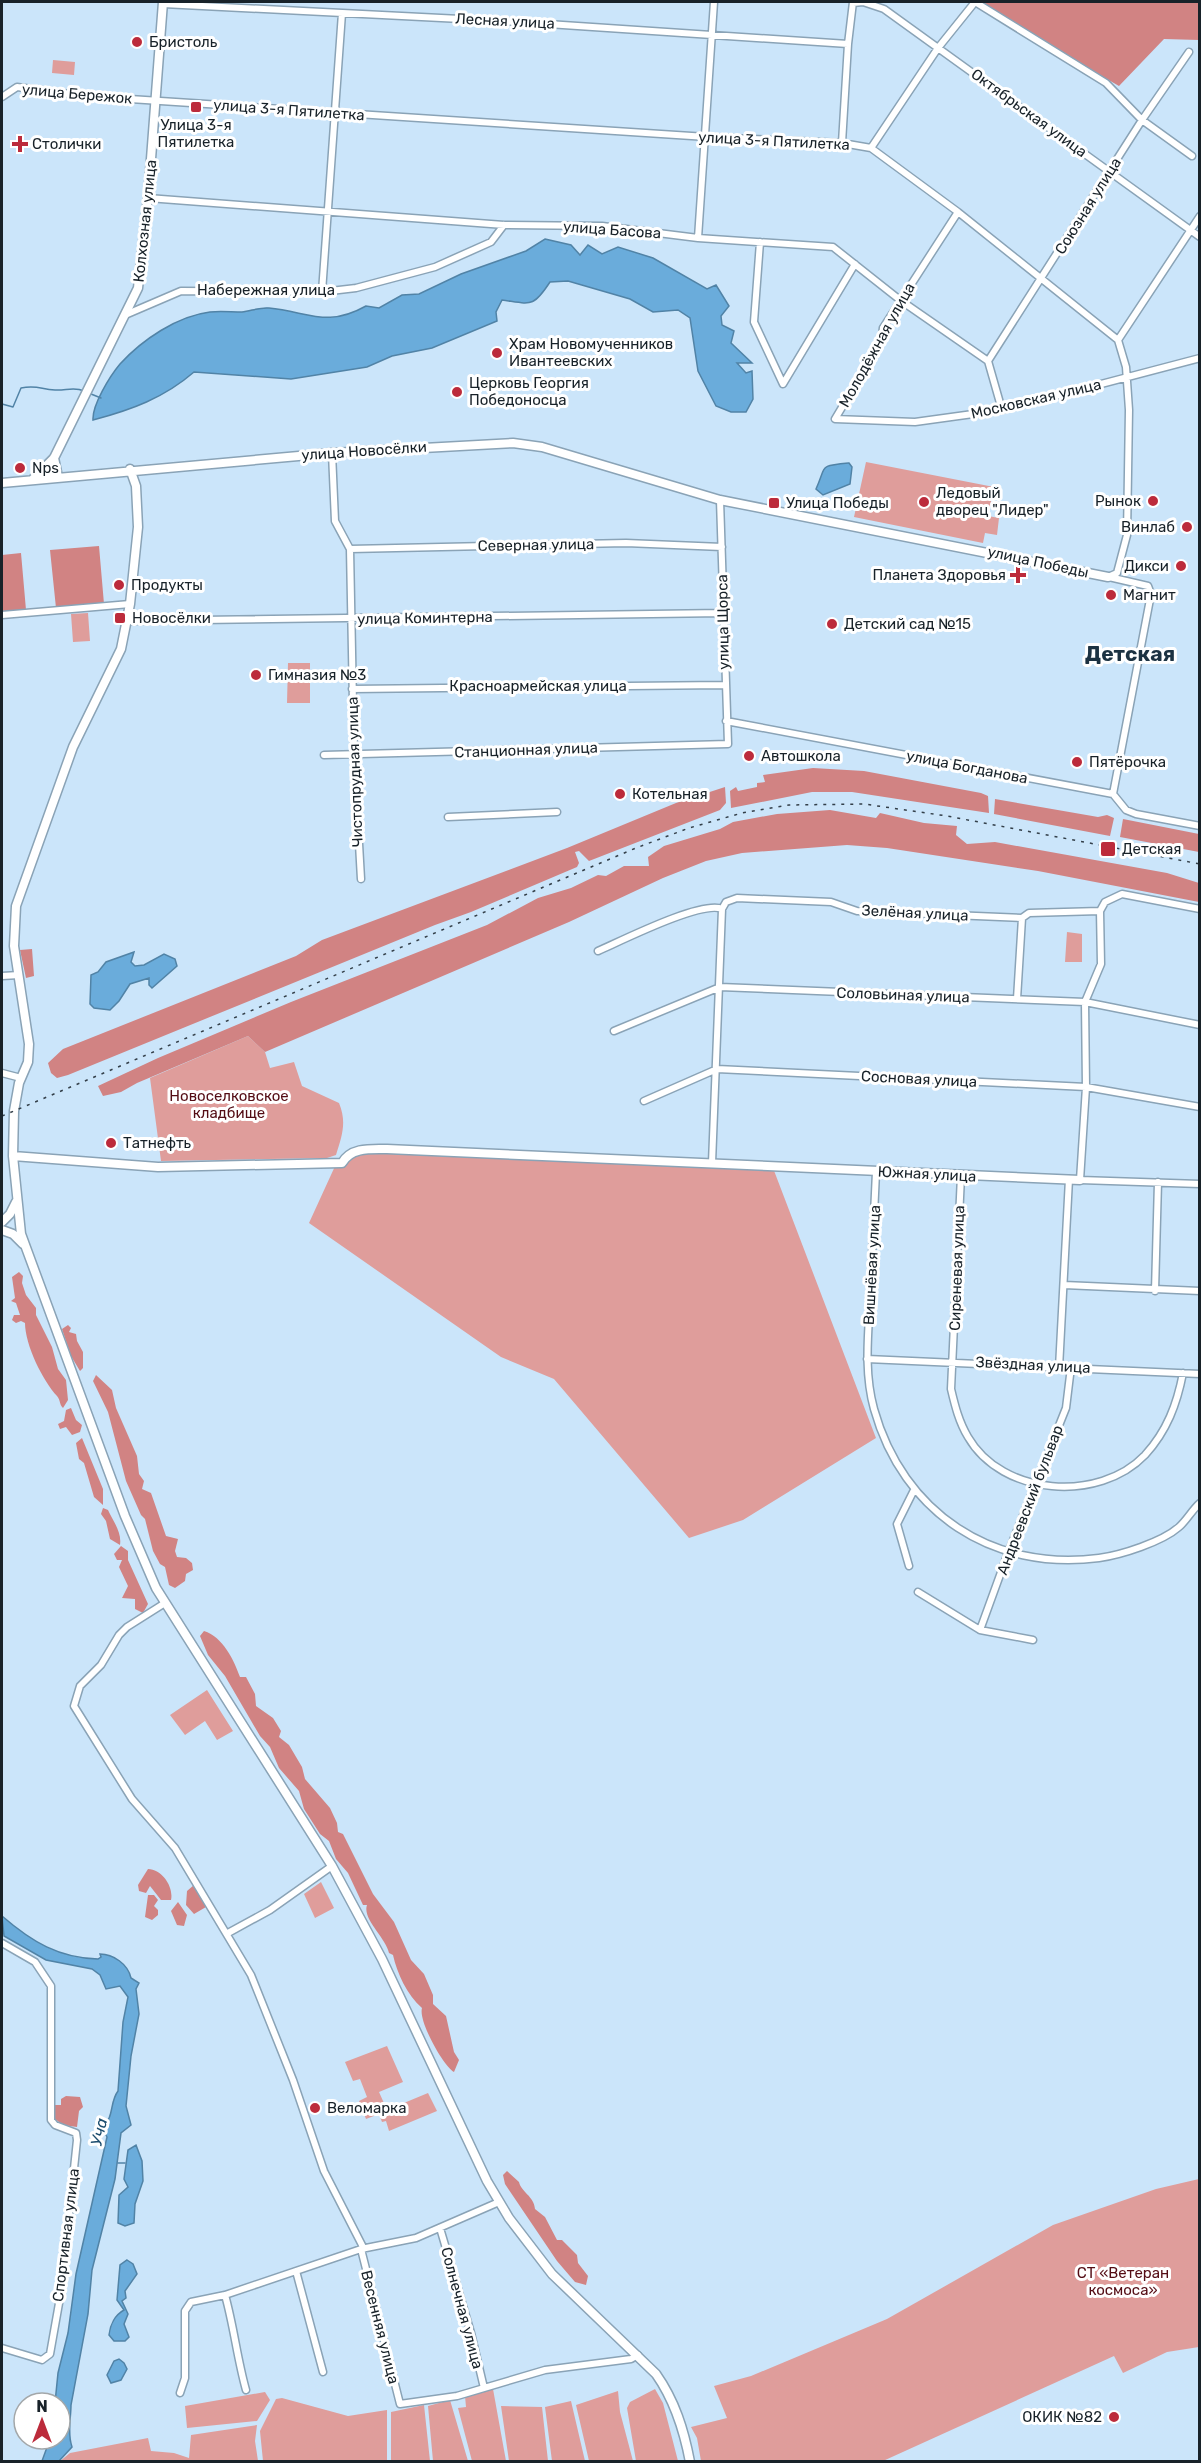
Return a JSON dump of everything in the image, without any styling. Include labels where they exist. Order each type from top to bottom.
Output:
[{"type":"street","points":[[698,238],[714,2]]},
{"type":"street","points":[[842,143],[853,2]]},
{"type":"street","name":"Октябрьская улица","points":[[853,2],[863,2],[884,9],[1200,237]]},
{"type":"street","points":[[872,148],[938,48],[975,2],[1106,83],[1142,120],[1192,156]]},
{"type":"street","name":"Лесная улица","points":[[163,3],[848,44]]},
{"type":"street","name":"Колхозная улица","points":[[33,480],[54,458],[138,288],[148,198],[163,3]]},
{"type":"street","points":[[322,292],[342,13]]},
{"type":"street","name":"Союзная улица","points":[[988,361],[1111,172],[1142,120],[1189,52]]},
{"type":"street","name":"улица Бережок","points":[[2,97],[17,87],[155,100]]},
{"type":"street","name":"улица 3-я Пятилетка","points":[[155,100],[706,137],[842,143],[872,148],[958,212],[1118,340]]},
{"type":"street","name":"улица Басова","points":[[148,198],[504,225],[602,226],[698,238],[832,247],[900,300],[988,361]]},
{"type":"street","name":"Молодёжная улица","points":[[835,419],[881,342],[883,327],[958,212]]},
{"type":"street","points":[[1108,577],[1117,573],[1126,535],[1128,378],[1118,340],[1200,216]]},
{"type":"street","name":"Набережная улица","points":[[124,315],[181,291],[322,292],[356,288],[435,267],[491,242],[504,225]]},
{"type":"street","points":[[760,242],[754,322],[783,384],[855,264]]},
{"type":"street","name":"Московская улица","points":[[835,419],[915,422],[1002,410],[1200,358]]},
{"type":"street","points":[[988,361],[1002,410]]},
{"type":"street","name":"улица Новосёлки","points":[[2,483],[130,469],[332,453],[513,443],[542,447],[720,500]]},
{"type":"street","name":"Чистопрудная улица","points":[[332,453],[335,521],[350,549],[354,755],[361,879]]},
{"type":"street","points":[[54,458],[58,477]]},
{"type":"street","points":[[130,469],[136,492],[138,527],[130,604],[121,649],[101,695],[73,747],[16,906],[14,926],[29,1044],[28,1062],[15,1098],[13,1156],[18,1222],[24,1246],[142,1560],[165,1603],[332,1866],[415,2025],[499,2202],[522,2239],[552,2274],[656,2374],[673,2402],[690,2462]]},
{"type":"street","name":"улица Победы","points":[[720,500],[1148,586],[1151,594],[1113,794]]},
{"type":"street","name":"улица Щорса","points":[[720,500],[724,685],[728,744]]},
{"type":"street","name":"Северная улица","points":[[350,549],[626,543],[722,547]]},
{"type":"street","points":[[2,615],[130,604]]},
{"type":"street","name":"улица Коминтерна","points":[[127,621],[723,613]]},
{"type":"street","name":"Красноармейская улица","points":[[352,689],[724,685]]},
{"type":"street","name":"улица Богданова","points":[[726,721],[1113,794]]},
{"type":"street","name":"Станционная улица","points":[[324,755],[728,744]]},
{"type":"street","points":[[1113,794],[1126,810],[1136,814],[1200,826]]},
{"type":"street","points":[[448,817],[557,812]]},
{"type":"street","points":[[1080,1180],[1086,1087],[1085,1002],[1101,964],[1100,911],[1104,902],[1122,894],[1200,909]]},
{"type":"street","name":"Зелёная улица","points":[[598,951],[692,912],[709,907],[722,909],[726,902],[737,898],[831,902],[856,911],[1022,918],[1029,913],[1100,911]]},
{"type":"street","points":[[712,1163],[722,909]]},
{"type":"street","points":[[1017,999],[1022,918]]},
{"type":"street","points":[[2,976],[19,975]]},
{"type":"street","name":"Соловьиная улица","points":[[614,1031],[720,987],[1085,1002],[1200,1025]]},
{"type":"street","name":"Сосновая улица","points":[[644,1101],[717,1069],[1086,1087],[1200,1107]]},
{"type":"street","points":[[2,1073],[21,1078]]},
{"type":"street","name":"Южная улица","points":[[13,1156],[158,1167],[342,1164],[345,1158],[359,1150],[387,1149],[961,1176],[1200,1184]]},
{"type":"street","name":"Вишнёвая улица","points":[[876,1172],[867,1359],[874,1408],[889,1444],[914,1490],[940,1515],[969,1534],[1008,1552],[1038,1560],[1080,1560],[1117,1555],[1178,1528],[1200,1503]]},
{"type":"street","name":"Сиреневая улица","points":[[961,1176],[951,1389],[956,1411],[968,1438],[985,1457],[1009,1474],[1036,1484],[1064,1488],[1098,1483],[1125,1471],[1144,1456],[1164,1431],[1175,1406],[1183,1373]]},
{"type":"street","points":[[1059,1368],[1069,1179]]},
{"type":"street","points":[[1155,1291],[1158,1182]]},
{"type":"street","points":[[2,1226],[16,1202]]},
{"type":"street","points":[[2,1226],[18,1222]]},
{"type":"street","points":[[2,1226],[14,1234],[24,1246]]},
{"type":"street","points":[[1064,1285],[1155,1291],[1200,1291]]},
{"type":"street","name":"Звёздная улица","points":[[867,1359],[953,1360],[1059,1368],[1200,1374]]},
{"type":"street","name":"Андреевский бульвар","points":[[980,1630],[1008,1552],[1066,1408],[1071,1367]]},
{"type":"street","points":[[909,1566],[897,1524],[914,1490]]},
{"type":"street","points":[[918,1592],[980,1630],[1033,1640]]},
{"type":"street","name":"Весенняя улица","points":[[165,1603],[127,1627],[110,1646],[101,1665],[80,1686],[74,1706],[132,1798],[175,1848],[228,1933],[258,1992],[293,2080],[324,2171],[363,2249],[400,2404],[457,2396],[484,2388]]},
{"type":"street","points":[[228,1933],[270,1910],[332,1866]]},
{"type":"street","name":"Спортивная улица","points":[[2,1943],[35,1962],[51,1986],[51,2120],[55,2125],[76,2133],[77,2144],[61,2292],[50,2354],[42,2360],[2,2348]]},
{"type":"street","points":[[180,2393],[185,2378],[186,2306],[191,2302],[225,2295],[363,2249],[393,2244],[440,2228],[499,2202]]},
{"type":"street","name":"Солнечная улица","points":[[440,2228],[471,2333],[484,2388]]},
{"type":"street","points":[[296,2271],[323,2372]]},
{"type":"street","points":[[225,2295],[246,2390]]},
{"type":"street","points":[[484,2388],[545,2370],[631,2359],[638,2355]]},
{"type":"green space","points":[[53,60],[75,62],[74,75],[52,73]]},
{"type":"green space","name":"Ледовый дворец \"Лидер\"","points":[[866,462],[994,487],[988,516],[999,518],[997,535],[985,533],[983,543],[854,517]]},
{"type":"green space","points":[[88,613],[90,641],[73,642],[71,614]]},
{"type":"green space","points":[[288,663],[310,663],[310,703],[287,703]]},
{"type":"green space","points":[[1067,932],[1082,934],[1082,962],[1065,962]]},
{"type":"green space","name":"Новоселковское кладбище","points":[[248,1036],[265,1052],[270,1068],[294,1062],[302,1086],[339,1103],[343,1123],[336,1155],[327,1158],[161,1161],[150,1078]]},
{"type":"green space","points":[[359,1150],[773,1168],[876,1438],[743,1520],[689,1538],[554,1379],[501,1357],[309,1223],[336,1164]]},
{"type":"green space","points":[[207,1690],[233,1731],[217,1740],[205,1721],[185,1735],[170,1715]]},
{"type":"green space","points":[[321,1882],[334,1908],[315,1918],[304,1894]]},
{"type":"green space","points":[[387,2046],[403,2082],[379,2092],[387,2110],[428,2093],[437,2111],[389,2131],[386,2121],[382,2122],[379,2114],[366,2119],[359,2101],[367,2097],[360,2079],[353,2081],[345,2062]]},
{"type":"green space","name":"СТ «Ветеран космоса»","points":[[1199,2179],[1199,2347],[1167,2352],[1123,2373],[1114,2356],[883,2461],[701,2461],[697,2438],[691,2427],[727,2418],[714,2386],[751,2376],[887,2319],[1053,2225],[1156,2189]]},
{"type":"green space","points":[[493,2389],[506,2461],[472,2461],[458,2408],[466,2407],[465,2396]]},
{"type":"green space","points":[[655,2389],[663,2403],[678,2461],[636,2461],[627,2408],[630,2402]]},
{"type":"green space","points":[[618,2391],[620,2412],[633,2461],[589,2461],[576,2405]]},
{"type":"green space","points":[[265,2392],[270,2400],[257,2421],[187,2428],[185,2406]]},
{"type":"green space","points":[[282,2398],[348,2416],[387,2410],[387,2461],[263,2461],[260,2431],[276,2399]]},
{"type":"green space","points":[[450,2400],[468,2461],[433,2461],[428,2406]]},
{"type":"green space","points":[[571,2401],[585,2461],[552,2461],[545,2407]]},
{"type":"green space","points":[[424,2405],[430,2461],[391,2461],[391,2412]]},
{"type":"green space","points":[[501,2406],[542,2407],[548,2461],[509,2461]]},
{"type":"green space","points":[[257,2425],[255,2441],[258,2461],[59,2462],[70,2453],[148,2438],[151,2451],[174,2453],[189,2458],[191,2435]]},
{"type":"shaded area","points":[[973,2],[1199,2],[1199,40],[1164,39],[1119,86]]},
{"type":"shaded area","points":[[99,546],[104,604],[56,608],[50,550]]},
{"type":"shaded area","points":[[21,553],[26,610],[2,612],[2,555]]},
{"type":"shaded area","points":[[813,768],[864,771],[981,793],[988,796],[989,813],[852,792],[812,792],[731,808],[730,791],[736,787],[738,791],[757,787],[757,783],[765,782],[763,775]]},
{"type":"shaded area","points":[[725,787],[726,803],[720,810],[589,861],[579,851],[575,852],[579,863],[577,867],[471,912],[68,1075],[57,1078],[51,1073],[48,1063],[63,1049],[296,956],[322,940],[567,848],[676,803]]},
{"type":"shaded area","points":[[995,799],[1098,817],[1107,815],[1114,818],[1110,836],[994,814]]},
{"type":"shaded area","points":[[830,810],[876,818],[880,813],[924,823],[957,826],[956,835],[967,844],[995,842],[1167,873],[1199,883],[1199,902],[1038,871],[887,848],[847,845],[742,853],[706,861],[663,878],[569,922],[265,1052],[248,1036],[121,1092],[103,1096],[98,1086],[291,1002],[487,925],[538,898],[571,888],[598,875],[606,876],[624,866],[649,866],[648,857],[664,846],[720,829],[733,822],[777,814]]},
{"type":"shaded area","points":[[1123,819],[1199,834],[1199,852],[1120,837]]},
{"type":"shaded area","points":[[32,949],[34,976],[26,978],[20,950]]},
{"type":"shaded area","points":[[19,1272],[23,1276],[22,1283],[26,1295],[36,1308],[36,1315],[52,1347],[58,1369],[66,1380],[68,1400],[63,1408],[36,1362],[28,1342],[25,1323],[21,1321],[16,1323],[12,1320],[14,1315],[20,1315],[16,1303],[11,1301],[15,1298],[12,1277]]},
{"type":"shaded area","points":[[68,1325],[71,1328],[69,1332],[76,1334],[83,1352],[83,1368],[80,1371],[71,1356],[62,1329]]},
{"type":"shaded area","points":[[96,1375],[112,1390],[116,1408],[137,1456],[139,1474],[144,1481],[142,1489],[151,1493],[166,1536],[178,1539],[175,1551],[177,1557],[186,1558],[192,1563],[193,1570],[186,1574],[185,1581],[175,1588],[169,1585],[165,1567],[160,1564],[153,1551],[145,1519],[126,1481],[108,1412],[93,1381]]},
{"type":"shaded area","points":[[71,1408],[76,1420],[82,1425],[80,1432],[72,1435],[66,1427],[60,1429],[58,1424],[64,1421],[66,1410]]},
{"type":"shaded area","points":[[82,1438],[103,1489],[103,1505],[94,1497],[84,1463],[79,1459],[76,1443]]},
{"type":"shaded area","points":[[103,1508],[108,1510],[117,1527],[120,1545],[110,1539],[106,1521],[101,1514]]},
{"type":"shaded area","points":[[121,1546],[128,1551],[128,1560],[148,1604],[143,1613],[135,1609],[135,1599],[122,1598],[128,1586],[119,1567],[122,1560],[117,1560],[114,1554]]},
{"type":"shaded area","points":[[204,1631],[217,1638],[227,1650],[240,1677],[246,1677],[255,1694],[256,1706],[273,1718],[281,1731],[279,1737],[289,1745],[302,1767],[305,1779],[330,1808],[337,1823],[338,1832],[343,1834],[373,1894],[394,1922],[411,1960],[424,1974],[433,1995],[433,2004],[446,2016],[454,2052],[459,2060],[454,2072],[444,2062],[433,2043],[424,2023],[422,2008],[403,1983],[393,1955],[389,1953],[368,1916],[367,1905],[363,1905],[348,1873],[336,1859],[329,1841],[320,1834],[304,1809],[299,1791],[279,1768],[270,1747],[260,1736],[225,1676],[208,1655],[200,1636]]},
{"type":"shaded area","points":[[148,1869],[158,1872],[169,1884],[171,1900],[161,1900],[150,1886],[146,1893],[139,1891],[138,1885]]},
{"type":"shaded area","points":[[194,1885],[206,1907],[194,1914],[186,1905],[187,1891]]},
{"type":"shaded area","points":[[148,1895],[154,1895],[158,1900],[154,1906],[158,1910],[158,1915],[152,1920],[145,1917]]},
{"type":"shaded area","points":[[178,1902],[187,1915],[184,1926],[177,1925],[171,1911]]},
{"type":"shaded area","points":[[66,2096],[80,2097],[83,2107],[79,2111],[77,2127],[63,2125],[55,2119],[54,2105],[61,2105],[61,2099]]},
{"type":"shaded area","points":[[507,2171],[519,2182],[535,2209],[545,2217],[557,2240],[562,2240],[577,2255],[578,2263],[588,2276],[586,2285],[575,2282],[557,2261],[505,2184],[503,2175]]},
{"type":"water","points":[[545,239],[571,245],[580,255],[588,245],[602,254],[618,247],[653,258],[707,289],[716,285],[729,306],[721,316],[722,325],[734,331],[731,343],[752,363],[737,363],[746,373],[752,371],[753,399],[746,412],[731,412],[716,406],[698,371],[690,318],[678,310],[653,312],[630,299],[568,281],[550,282],[535,300],[530,302],[502,300],[496,312],[497,321],[432,348],[392,356],[367,367],[291,379],[194,372],[159,396],[121,412],[93,420],[98,399],[120,364],[149,338],[185,318],[210,312],[242,312],[266,308],[329,317],[352,313],[366,306],[379,308],[402,295],[419,294],[461,274],[526,251]]},
{"type":"water","points":[[849,463],[852,467],[850,484],[823,495],[816,489],[825,468]]},
{"type":"water","points":[[134,952],[131,962],[135,966],[144,965],[164,954],[175,959],[177,966],[152,988],[149,985],[149,978],[130,984],[110,1010],[94,1008],[90,1004],[91,975],[98,972],[106,962]]},
{"type":"water","points":[[2,1916],[24,1934],[58,1952],[84,1958],[98,1959],[101,1957],[100,1954],[105,1954],[115,1958],[127,1968],[131,1978],[139,1983],[136,1989],[139,2014],[131,2056],[126,2106],[131,2125],[121,2133],[115,2179],[92,2270],[88,2314],[72,2400],[72,2391],[56,2391],[58,2373],[68,2333],[76,2274],[107,2137],[102,2127],[109,2119],[118,2091],[123,2022],[128,1997],[120,1986],[106,1989],[100,1975],[92,1969],[46,1960],[4,1936]]},
{"type":"water","points":[[136,2145],[142,2161],[143,2181],[135,2204],[134,2223],[125,2226],[118,2223],[119,2195],[128,2187],[124,2179],[128,2150]]},
{"type":"water","points":[[127,2260],[133,2264],[137,2274],[125,2291],[126,2298],[122,2301],[128,2314],[124,2324],[129,2337],[125,2341],[114,2341],[109,2335],[110,2328],[116,2317],[124,2310],[117,2300],[120,2265]]},
{"type":"water","points":[[119,2359],[127,2369],[121,2380],[111,2383],[107,2375],[114,2361]]},
{"type":"water","points":[[46,2451],[68,2451],[59,2461],[42,2461]]},
{"type":"waterway","points":[[2,404],[13,407],[21,388],[84,391]]},
{"type":"waterway","points":[[91,394],[101,398]]},
{"type":"waterway","points":[[118,2163],[125,2163]]},
{"type":"railway","points":[[2,1116],[636,848],[689,828],[742,813],[789,805],[864,804],[947,816],[1200,864]]},
{"type":"place","name":"Бристоль","points":[[137,42]]},
{"type":"place","name":"Улица 3-я Пятилетка","points":[[196,107]]},
{"type":"place","name":"Столички","points":[[20,144]]},
{"type":"place","name":"Храм Новомученников Ивантеевских","points":[[497,353]]},
{"type":"place","name":"Церковь Георгия Победоносца","points":[[457,392]]},
{"type":"place","name":"Nps","points":[[20,468]]},
{"type":"place","name":"Рынок","points":[[1153,501]]},
{"type":"place","name":"Ледовый дворец \"Лидер\"","points":[[924,502]]},
{"type":"place","name":"Улица Победы","points":[[774,503]]},
{"type":"place","name":"Винлаб","points":[[1187,527]]},
{"type":"place","name":"Дикси","points":[[1181,566]]},
{"type":"place","name":"Планета Здоровья","points":[[1018,575]]},
{"type":"place","name":"Продукты","points":[[119,585]]},
{"type":"place","name":"Магнит","points":[[1111,595]]},
{"type":"place","name":"Новосёлки","points":[[120,618]]},
{"type":"place","name":"Детский сад №15","points":[[832,624]]},
{"type":"place","name":"Гимназия №3","points":[[256,675]]},
{"type":"place","name":"Автошкола","points":[[749,756]]},
{"type":"place","name":"Пятёрочка","points":[[1077,762]]},
{"type":"place","name":"Котельная","points":[[620,794]]},
{"type":"place","name":"Детская","points":[[1108,849]]},
{"type":"place","name":"Татнефть","points":[[111,1143]]},
{"type":"place","name":"Веломарка","points":[[315,2108]]},
{"type":"place","name":"ОКИК №82","points":[[1114,2417]]},
{"type":"district","name":"Детская","points":[[1130,653]]},
{"type":"water label","name":"Уча","points":[[99,2132]]}]
